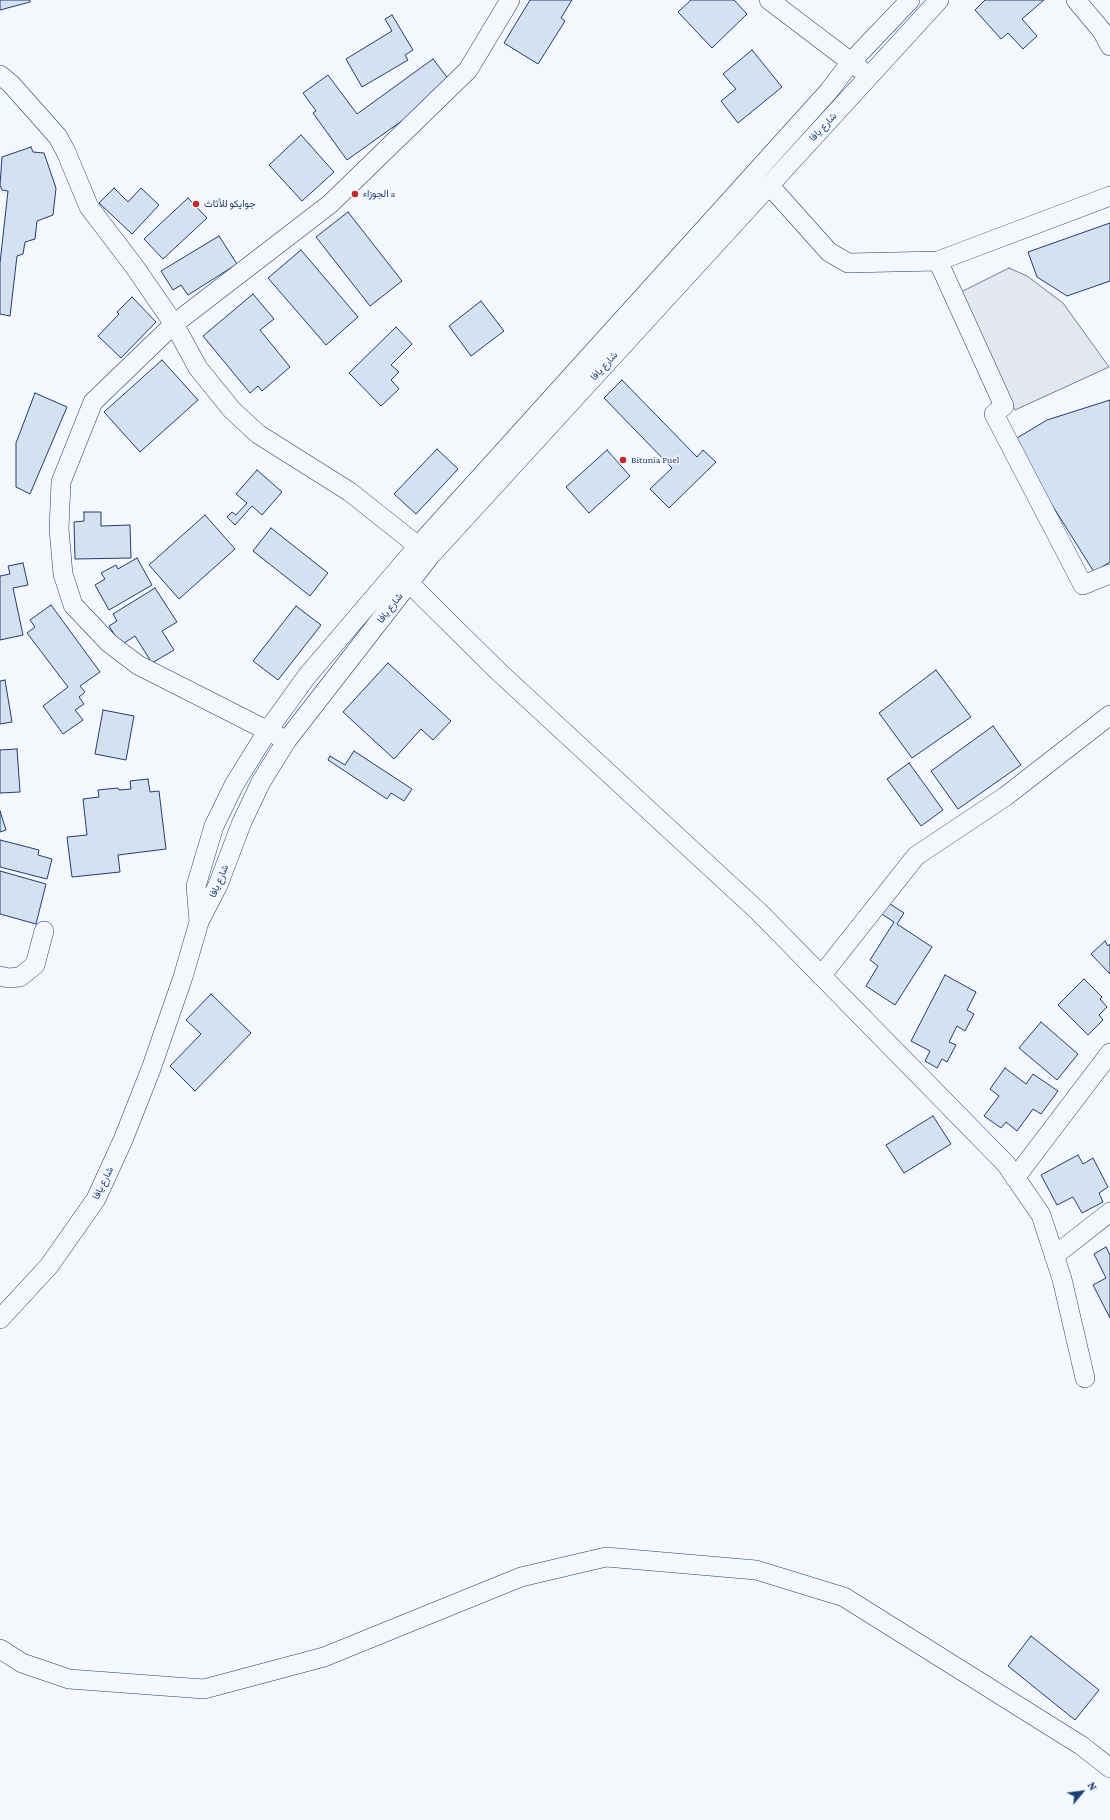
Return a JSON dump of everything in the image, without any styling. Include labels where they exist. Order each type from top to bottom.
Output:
[{"type":"street","points":[[287,740],[138,665],[109,643],[73,605],[62,574],[59,529],[60,482],[93,402],[174,324],[330,204],[468,70],[510,0]]},
{"type":"street","points":[[769,0],[869,76]]},
{"type":"street","points":[[199,922],[196,886],[214,826],[234,785],[268,730],[307,676],[418,546],[828,92],[851,62],[910,0]]},
{"type":"street","name":"شارع يافا","points":[[0,1319],[49,1266],[96,1199],[123,1140],[151,1068],[183,977],[199,922],[218,885],[242,822],[258,789],[287,740],[430,556],[938,0]]},
{"type":"street","points":[[1076,0],[1102,32],[1110,46]]},
{"type":"street","points":[[0,75],[11,84],[58,137],[66,152],[89,207],[134,266],[174,324],[198,368],[232,410],[258,434],[350,492],[418,546]]},
{"type":"street","points":[[769,185],[829,252],[848,263],[938,261],[1110,196]]},
{"type":"street","points":[[938,261],[1004,406],[994,414],[1083,584],[1110,574]]},
{"type":"street","points":[[410,583],[499,672],[759,912],[1006,1164],[1041,1215],[1062,1279],[1085,1378]]},
{"type":"street","points":[[821,976],[916,856],[1006,796],[1110,715]]},
{"type":"street","points":[[0,976],[8,978],[20,977],[35,965],[44,931]]},
{"type":"street","points":[[1015,1178],[1110,1053]]},
{"type":"street","points":[[1054,1256],[1110,1212]]},
{"type":"street","points":[[0,1649],[22,1663],[69,1679],[204,1689],[324,1657],[522,1577],[606,1557],[756,1570],[844,1597],[1082,1746],[1110,1768]]},
{"type":"shaded area","points":[[1009,268],[1027,276],[1063,303],[1109,367],[1015,410],[957,294]]},
{"type":"building","points":[[0,0],[30,0],[30,2],[0,10]]},
{"type":"building","points":[[530,0],[572,0],[561,18],[565,21],[538,64],[504,43]]},
{"type":"building","points":[[691,0],[734,0],[747,14],[712,48],[678,12]]},
{"type":"building","points":[[985,0],[1044,0],[1022,19],[1037,36],[1023,49],[1008,33],[1001,39],[975,10]]},
{"type":"building","points":[[392,15],[413,50],[405,55],[408,60],[362,87],[346,59],[392,31],[385,19]]},
{"type":"building","points":[[752,50],[782,87],[738,123],[721,101],[736,89],[723,74]]},
{"type":"building","points":[[433,59],[450,81],[431,100],[347,160],[313,113],[316,111],[303,93],[328,75],[357,114]]},
{"type":"building","points":[[301,135],[334,172],[302,201],[269,165]]},
{"type":"building","points":[[31,147],[33,152],[44,153],[56,188],[53,215],[37,221],[35,239],[25,242],[23,254],[17,256],[10,316],[0,314],[0,263],[8,191],[2,190],[0,185],[2,157]]},
{"type":"building","points":[[114,188],[128,202],[141,188],[159,205],[132,234],[99,203]]},
{"type":"building","points":[[188,198],[207,218],[163,259],[144,239]]},
{"type":"building","points":[[348,212],[402,281],[370,306],[316,237]]},
{"type":"building","points":[[1110,223],[1110,281],[1067,296],[1037,277],[1028,252]]},
{"type":"building","points":[[219,236],[237,264],[188,295],[181,285],[173,290],[161,271]]},
{"type":"building","points":[[301,250],[358,317],[326,345],[268,278]]},
{"type":"building","points":[[253,294],[274,319],[260,330],[290,367],[262,391],[258,386],[250,393],[203,336]]},
{"type":"building","points":[[132,297],[156,322],[121,358],[98,336],[119,314],[117,312]]},
{"type":"building","points":[[481,301],[504,331],[471,356],[449,326]]},
{"type":"building","points":[[396,327],[412,344],[391,365],[399,372],[391,380],[399,389],[381,406],[349,373]]},
{"type":"building","points":[[162,360],[198,400],[140,452],[104,412]]},
{"type":"building","points":[[622,380],[697,457],[703,450],[716,462],[669,508],[650,489],[672,468],[604,398]]},
{"type":"building","points":[[35,393],[67,407],[30,494],[16,487],[16,443]]},
{"type":"building","points":[[1110,400],[1110,562],[1094,572],[1012,441],[1047,420]]},
{"type":"building","points":[[437,449],[458,469],[416,514],[394,494]]},
{"type":"building","points":[[607,450],[630,476],[589,513],[566,487]]},
{"type":"building","points":[[257,470],[282,492],[262,515],[252,506],[235,525],[227,517],[232,512],[236,515],[247,503],[236,494]]},
{"type":"building","points":[[84,512],[101,512],[101,526],[130,525],[131,558],[75,559],[74,522],[84,521]]},
{"type":"building","points":[[205,515],[235,549],[179,599],[149,565]]},
{"type":"building","points":[[271,528],[328,573],[310,596],[253,551]]},
{"type":"building","points":[[137,558],[152,585],[109,610],[95,585],[105,579],[101,573],[116,565],[118,569]]},
{"type":"building","points":[[23,563],[28,585],[13,588],[23,635],[0,640],[0,576],[10,574],[8,566]]},
{"type":"building","points":[[155,588],[177,622],[162,631],[174,650],[152,663],[135,636],[121,645],[109,626],[117,621],[113,614]]},
{"type":"building","points":[[51,605],[100,672],[80,686],[85,692],[79,697],[84,704],[75,710],[83,720],[63,734],[43,706],[68,687],[27,633],[35,627],[30,620]]},
{"type":"building","points":[[296,606],[321,625],[278,680],[253,661]]},
{"type":"building","points":[[388,663],[451,721],[433,740],[421,729],[394,759],[343,712]]},
{"type":"building","points":[[936,670],[971,717],[912,758],[879,713]]},
{"type":"building","points":[[5,680],[12,722],[0,724],[0,681]]},
{"type":"building","points":[[103,710],[134,716],[126,760],[95,754]]},
{"type":"building","points":[[993,726],[1021,765],[958,809],[931,771]]},
{"type":"building","points":[[17,749],[20,792],[0,793],[0,750]]},
{"type":"building","points":[[354,751],[412,789],[404,801],[391,793],[387,799],[328,760],[330,756],[345,765]]},
{"type":"building","points":[[909,763],[943,810],[921,826],[887,779]]},
{"type":"building","points":[[148,779],[150,792],[159,791],[166,849],[118,855],[120,872],[72,877],[67,837],[87,835],[83,799],[99,797],[98,790],[118,788],[119,790],[131,789],[130,781]]},
{"type":"building","points":[[0,811],[6,830],[0,832]]},
{"type":"building","points":[[0,840],[39,850],[38,855],[52,859],[47,879],[0,867]]},
{"type":"building","points":[[0,871],[46,884],[36,924],[0,914]]},
{"type":"building","points":[[887,902],[904,913],[897,924],[932,947],[895,1005],[866,986],[878,966],[870,960],[894,922],[880,913]]},
{"type":"building","points":[[1105,941],[1108,946],[1110,944],[1110,974],[1091,954]]},
{"type":"building","points":[[945,975],[976,992],[967,1010],[974,1014],[965,1031],[957,1026],[949,1042],[956,1045],[947,1062],[942,1059],[937,1068],[925,1061],[930,1051],[911,1041]]},
{"type":"building","points":[[1084,979],[1102,997],[1100,999],[1107,1007],[1099,1015],[1103,1020],[1088,1035],[1058,1005]]},
{"type":"building","points":[[211,994],[251,1033],[195,1091],[170,1066],[201,1034],[186,1020]]},
{"type":"building","points":[[1041,1022],[1078,1054],[1057,1080],[1019,1048]]},
{"type":"building","points":[[1005,1068],[1026,1084],[1033,1074],[1058,1091],[1041,1114],[1033,1109],[1017,1131],[1006,1122],[1001,1128],[984,1116],[999,1096],[990,1089]]},
{"type":"building","points":[[933,1116],[951,1144],[904,1173],[886,1145]]},
{"type":"building","points":[[1078,1155],[1083,1164],[1093,1158],[1108,1187],[1099,1193],[1103,1202],[1082,1213],[1073,1197],[1057,1205],[1041,1175]]},
{"type":"building","points":[[1106,1247],[1110,1255],[1110,1318],[1093,1285],[1106,1278],[1094,1254]]},
{"type":"building","points":[[1031,1636],[1099,1690],[1075,1720],[1008,1666]]},
{"type":"place","name":"الجوزاء a","points":[[355,194]]},
{"type":"place","name":"جوايكو للأثاث","points":[[196,204]]},
{"type":"place","name":"Bitunia Fuel","points":[[623,460]]}]
